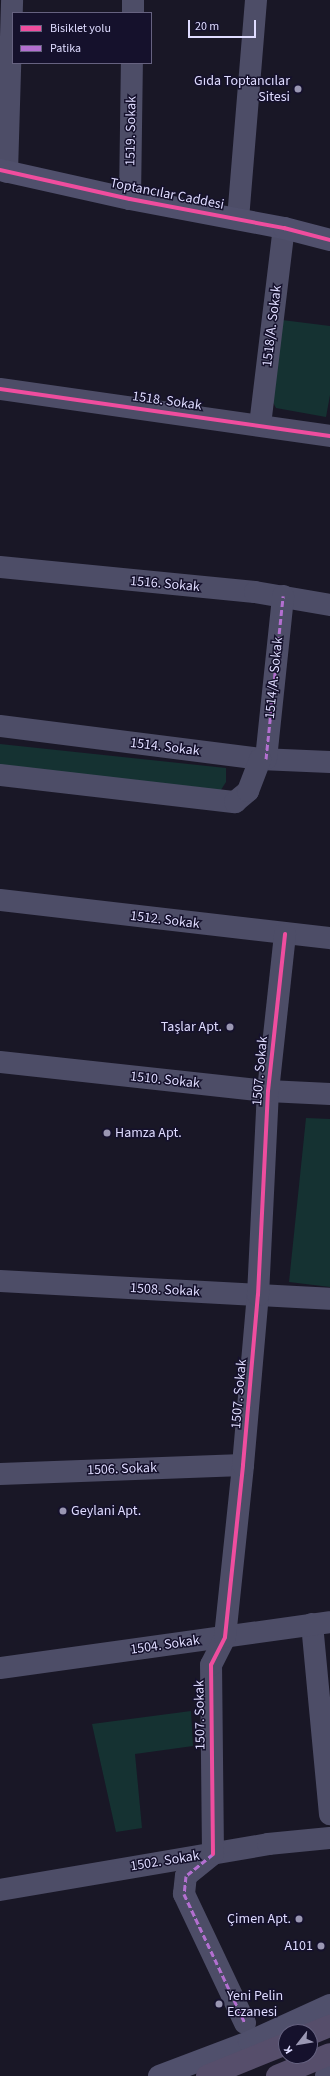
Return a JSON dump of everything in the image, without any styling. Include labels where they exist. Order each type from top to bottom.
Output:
[{"type":"main road","points":[[318,2031],[330,2026]]},
{"type":"main road","points":[[207,2076],[278,2047]]},
{"type":"main road","points":[[277,2076],[330,2054]]},
{"type":"street","points":[[3,171],[12,0]]},
{"type":"street","points":[[132,12],[133,0]]},
{"type":"street","points":[[238,219],[256,0]]},
{"type":"street","name":"1519. Sokak","points":[[130,199],[132,64]]},
{"type":"street","name":"Toptancılar Caddesi","points":[[3,171],[130,199],[284,228],[330,240]]},
{"type":"street","name":"1518/A. Sokak","points":[[260,425],[284,228]]},
{"type":"street","name":"1518. Sokak","points":[[0,389],[330,436]]},
{"type":"street","name":"1516. Sokak","points":[[0,567],[283,596],[330,605]]},
{"type":"street","name":"1514/A. Sokak","points":[[0,775],[235,802],[248,791],[263,759],[283,596]]},
{"type":"street","name":"1514. Sokak","points":[[0,726],[263,759],[330,762]]},
{"type":"street","name":"1512. Sokak","points":[[0,900],[330,938]]},
{"type":"street","name":"1507. Sokak","points":[[213,1854],[211,1665],[225,1637],[243,1465],[258,1295],[268,1091],[285,934]]},
{"type":"street","name":"1510. Sokak","points":[[0,1062],[268,1091],[330,1094]]},
{"type":"street","name":"1508. Sokak","points":[[0,1281],[330,1299]]},
{"type":"street","name":"1506. Sokak","points":[[0,1474],[243,1465]]},
{"type":"street","points":[[321,1623],[330,1814]]},
{"type":"street","name":"1504. Sokak","points":[[0,1668],[321,1623]]},
{"type":"street","name":"1502. Sokak","points":[[0,1890],[268,1844],[330,1838]]},
{"type":"street","points":[[213,1854],[186,1876],[184,1894],[245,2023]]},
{"type":"street","points":[[159,2076],[249,2042],[330,2005]]},
{"type":"street","points":[[326,2076],[330,2074]]},
{"type":"green space","points":[[282,320],[330,326],[330,395],[326,417],[276,408],[270,397]]},
{"type":"green space","points":[[0,744],[226,768],[226,782],[219,793],[0,772]]},
{"type":"green space","points":[[306,1118],[330,1119],[330,1287],[289,1282]]},
{"type":"green space","points":[[191,1711],[193,1746],[135,1754],[142,1828],[116,1832],[92,1724]]},
{"type":"marked path","points":[[266,759],[283,596]]},
{"type":"marked path","points":[[213,1854],[186,1876],[184,1894],[245,2023]]},
{"type":"cycle path","points":[[0,170],[130,199],[284,228],[330,240]]},
{"type":"cycle path","points":[[0,389],[330,436]]},
{"type":"cycle path","points":[[213,1854],[211,1665],[225,1637],[243,1465],[258,1295],[268,1091],[285,934]]},
{"type":"place","name":"Gıda Toptancılar Sitesi","points":[[298,89]]},
{"type":"place","name":"Taşlar Apt.","points":[[230,1027]]},
{"type":"place","name":"Hamza Apt.","points":[[107,1133]]},
{"type":"place","name":"Geylani Apt.","points":[[63,1511]]},
{"type":"place","name":"Çimen Apt.","points":[[299,1919]]},
{"type":"place","name":"A101","points":[[321,1946]]},
{"type":"place","name":"Yeni Pelin Eczanesi","points":[[219,2004]]}]
